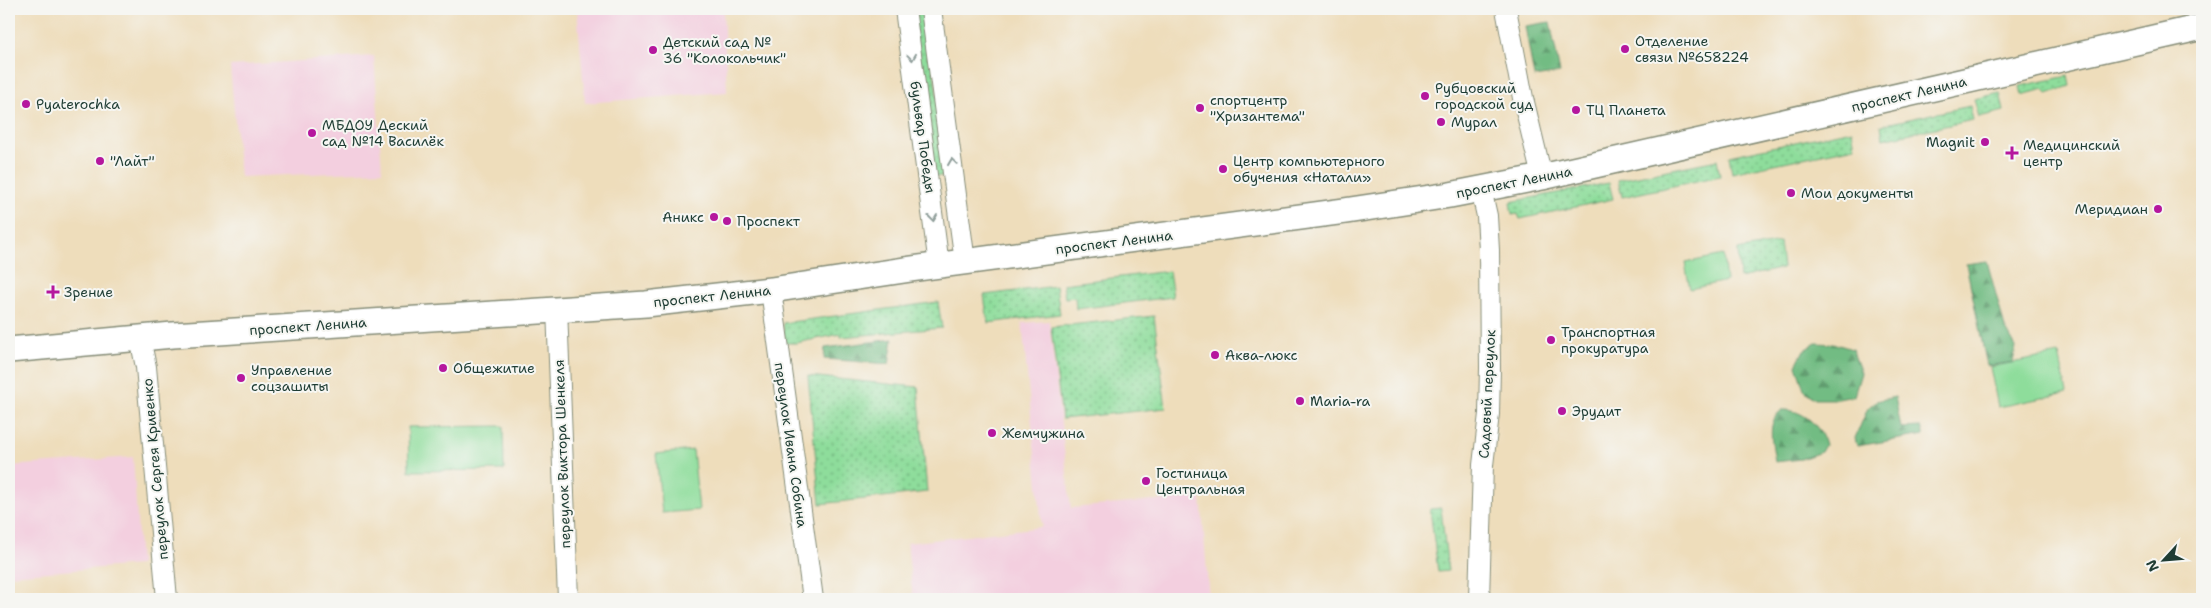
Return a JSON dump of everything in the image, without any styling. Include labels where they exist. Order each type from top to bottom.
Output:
[{"type":"main road","name":"проспект Ленина","points":[[9,350],[140,338],[557,308],[646,304],[771,290],[939,265],[1345,211],[1542,177],[2202,27]]},
{"type":"street","name":"бульвар Победы","points":[[905,9],[939,265]]},
{"type":"street","name":"бульвар Победы","points":[[931,9],[965,262]]},
{"type":"street","points":[[1506,9],[1542,177]]},
{"type":"street","name":"Садовый переулок","points":[[1479,599],[1483,465],[1489,414],[1490,348],[1489,250],[1487,216],[1481,189]]},
{"type":"street","name":"переулок Ивана Собина","points":[[771,290],[813,599]]},
{"type":"street","name":"переулок Виктора Шенкеля","points":[[557,308],[568,599]]},
{"type":"street","name":"переулок Сергея Кривенко","points":[[140,338],[146,367],[167,599]]},
{"type":"shaded area","name":"Детский сад № 36 \"Колокольчик\"","points":[[577,9],[723,9],[727,92],[585,103]]},
{"type":"shaded area","points":[[374,56],[382,171],[240,177],[230,66]]},
{"type":"shaded area","points":[[1049,321],[1071,508],[1201,497],[1209,599],[913,599],[907,543],[1042,527],[1022,323]]},
{"type":"shaded area","points":[[133,457],[140,565],[9,575],[9,466]]},
{"type":"green space","points":[[912,9],[926,9],[947,175],[934,177]]},
{"type":"green space","points":[[1550,22],[1560,73],[1534,77],[1525,26]]},
{"type":"green space","points":[[2068,76],[2070,86],[2047,94],[2044,89],[2022,95],[2020,86]]},
{"type":"green space","points":[[2000,93],[2004,111],[1979,117],[1974,99]]},
{"type":"green space","points":[[1970,106],[1973,120],[1883,139],[1881,125]]},
{"type":"green space","points":[[1852,130],[1855,147],[1732,173],[1729,156]]},
{"type":"green space","points":[[1717,160],[1720,176],[1622,197],[1618,180]]},
{"type":"green space","points":[[1609,183],[1613,199],[1520,219],[1518,214],[1512,215],[1510,202]]},
{"type":"green space","points":[[1780,242],[1783,268],[1740,278],[1738,250]]},
{"type":"green space","points":[[1723,255],[1726,281],[1690,289],[1685,263]]},
{"type":"green space","points":[[1987,261],[2005,328],[2016,347],[2013,362],[1987,366],[1966,264]]},
{"type":"green space","points":[[1169,271],[1173,297],[1076,309],[1075,297],[1065,298],[1063,284]]},
{"type":"green space","points":[[1056,286],[1060,314],[988,323],[984,295]]},
{"type":"green space","points":[[938,302],[942,328],[841,337],[841,334],[796,343],[785,343],[783,323]]},
{"type":"green space","points":[[1154,316],[1166,408],[1062,419],[1051,327]]},
{"type":"green space","points":[[893,339],[889,364],[824,359],[825,348]]},
{"type":"green space","points":[[1816,343],[1836,344],[1852,349],[1861,373],[1854,396],[1838,399],[1815,399],[1804,390],[1796,365],[1804,350]]},
{"type":"green space","points":[[2059,354],[2067,393],[1998,407],[1990,367]]},
{"type":"green space","points":[[808,376],[918,387],[927,492],[820,504]]},
{"type":"green space","points":[[1895,397],[1901,428],[1921,427],[1924,435],[1857,446],[1855,438],[1868,408],[1876,401]]},
{"type":"green space","points":[[1782,410],[1797,412],[1815,425],[1825,445],[1821,452],[1801,459],[1775,462],[1771,434],[1773,421]]},
{"type":"green space","points":[[503,426],[504,470],[409,471],[408,427]]},
{"type":"green space","points":[[693,450],[699,510],[662,513],[656,454]]},
{"type":"green space","points":[[1441,508],[1448,571],[1438,572],[1430,509]]},
{"type":"place","name":"Отделение связи №658224","points":[[1625,49]]},
{"type":"place","name":"Детский сад № 36 \"Колокольчик\"","points":[[653,50]]},
{"type":"place","name":"Рубцовский городской суд","points":[[1425,96]]},
{"type":"place","name":"Pyaterochka","points":[[26,104]]},
{"type":"place","name":"спортцентр \"Хризантема\"","points":[[1200,108]]},
{"type":"place","name":"ТЦ Планета","points":[[1576,110]]},
{"type":"place","name":"Мурал","points":[[1441,122]]},
{"type":"place","name":"МБДОУ Деский сад №14 Василёк","points":[[312,133]]},
{"type":"place","name":"Magnit","points":[[1985,142]]},
{"type":"place","name":"Медицинский центр","points":[[2012,153]]},
{"type":"place","name":"\"Лайт\"","points":[[100,161]]},
{"type":"place","name":"Центр компьютерного обучения «Натали»","points":[[1223,169]]},
{"type":"place","name":"Мои документы","points":[[1791,193]]},
{"type":"place","name":"Меридиан","points":[[2158,209]]},
{"type":"place","name":"Аникс","points":[[714,217]]},
{"type":"place","name":"Проспект","points":[[727,221]]},
{"type":"place","name":"Зрение","points":[[53,292]]},
{"type":"place","name":"Транспортная прокуратура","points":[[1551,340]]},
{"type":"place","name":"Аква-люкс","points":[[1215,355]]},
{"type":"place","name":"Общежитие","points":[[443,368]]},
{"type":"place","name":"Управление соцзашиты","points":[[241,378]]},
{"type":"place","name":"Maria-ra","points":[[1300,401]]},
{"type":"place","name":"Эрудит","points":[[1562,411]]},
{"type":"place","name":"Жемчужина","points":[[992,433]]},
{"type":"place","name":"Гостиница Центральная","points":[[1146,481]]}]
